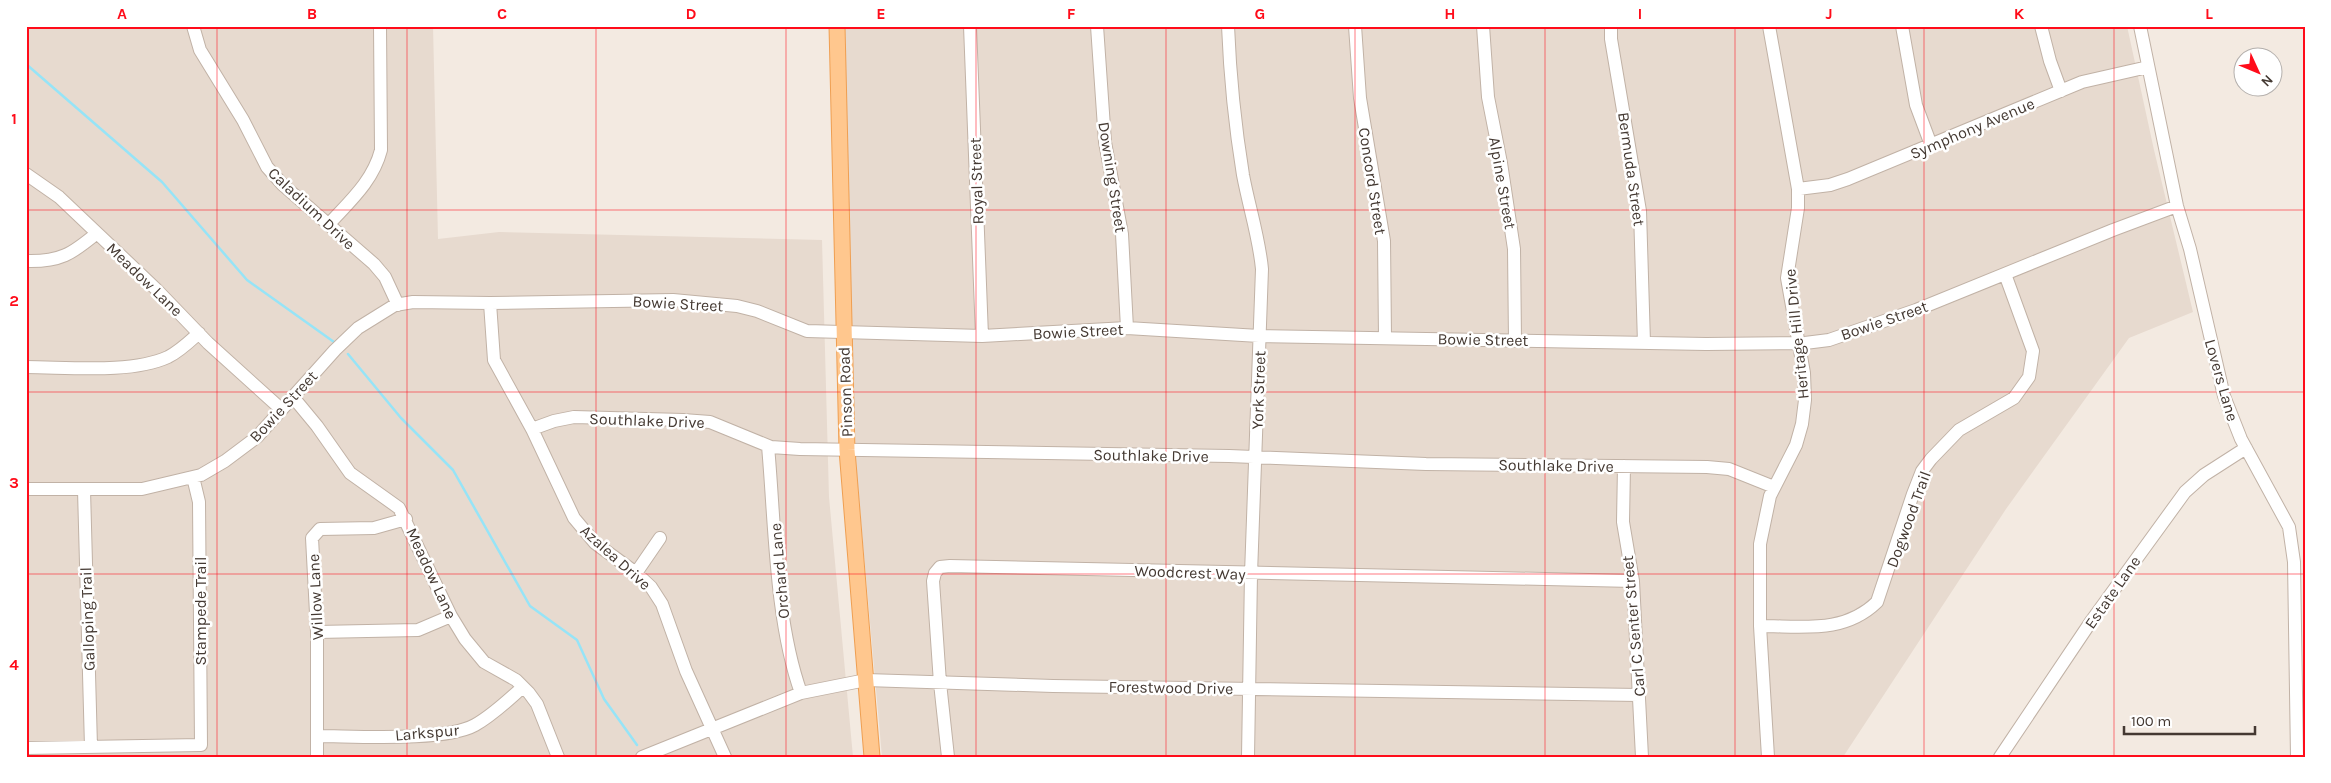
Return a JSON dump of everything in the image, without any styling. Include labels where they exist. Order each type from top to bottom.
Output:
[{"type":"main road","name":"Pinson Road","points":[[837,26],[847,450],[872,757]]},
{"type":"street","name":"Caladium Drive","points":[[193,26],[200,50],[243,120],[267,167],[283,185],[379,270],[390,287],[398,305]]},
{"type":"street","points":[[328,224],[360,189],[376,168],[382,150],[380,26]]},
{"type":"street","name":"Royal Street","points":[[970,26],[982,336]]},
{"type":"street","name":"Downing Street","points":[[1097,26],[1106,142],[1122,234],[1127,328]]},
{"type":"street","name":"York Street","points":[[1228,26],[1236,130],[1244,178],[1260,250],[1262,269],[1251,574],[1251,688],[1248,757]]},
{"type":"street","name":"Concord Street","points":[[1355,26],[1360,98],[1384,241],[1385,337]]},
{"type":"street","name":"Alpine Street","points":[[1483,26],[1488,97],[1501,163],[1514,249],[1515,340]]},
{"type":"street","name":"Bermuda Street","points":[[1611,26],[1611,39],[1640,211],[1644,343]]},
{"type":"street","name":"Heritage Hill Drive","points":[[1768,757],[1760,626],[1760,544],[1770,496],[1796,445],[1802,424],[1805,391],[1800,343],[1788,287],[1787,270],[1797,214],[1798,190],[1769,26]]},
{"type":"street","points":[[1902,26],[1916,106],[1931,145]]},
{"type":"street","points":[[2041,26],[2050,61],[2061,91]]},
{"type":"street","name":"Lovers Lane","points":[[2140,26],[2177,206],[2190,250],[2224,396],[2230,415],[2246,448],[2282,511],[2289,527],[2292,544],[2297,757]]},
{"type":"street","name":"Symphony Avenue","points":[[1798,190],[1838,183],[2090,80],[2148,67]]},
{"type":"street","name":"Meadow Lane","points":[[26,174],[60,197],[199,333],[282,410]]},
{"type":"street","name":"Bowie Street","points":[[26,490],[142,489],[193,477],[225,461],[257,437],[335,350],[358,328],[377,315],[398,305],[428,301],[490,303],[583,300],[689,301],[736,306],[757,311],[807,331],[982,336],[1127,328],[1259,336],[1644,343],[1800,343],[1829,340],[1884,322],[2177,206]]},
{"type":"street","points":[[26,261],[59,258],[76,251],[97,233]]},
{"type":"street","name":"Dogwood Trail","points":[[1760,626],[1826,626],[1852,621],[1866,614],[1877,602],[1922,471],[1930,459],[1959,430],[2014,398],[2029,377],[2033,350],[2005,274]]},
{"type":"street","name":"Azalea Drive","points":[[490,303],[494,360],[532,428],[574,518],[584,532],[652,587],[662,604],[686,671],[725,757]]},
{"type":"street","points":[[26,367],[129,367],[154,362],[182,348],[199,333]]},
{"type":"street","name":"Meadow Lane","points":[[293,397],[317,426],[350,473],[399,508],[406,519],[451,616],[479,657],[524,687],[537,704],[558,757]]},
{"type":"street","name":"Southlake Drive","points":[[532,428],[574,417],[683,420],[710,422],[768,446],[847,450],[1256,458],[1426,464],[1728,469],[1774,487]]},
{"type":"street","name":"Orchard Lane","points":[[768,446],[783,616],[793,669],[802,693]]},
{"type":"street","name":"Estate Lane","points":[[2000,757],[2092,620],[2185,492],[2204,475],[2246,448]]},
{"type":"street","name":"Carl C Senter Street","points":[[1624,466],[1623,522],[1633,581],[1642,757]]},
{"type":"street","name":"Stampede Trail","points":[[91,748],[201,745],[199,502],[193,477]]},
{"type":"street","name":"Galloping Trail","points":[[84,490],[91,748]]},
{"type":"street","name":"Willow Lane","points":[[317,757],[317,632],[312,538],[320,529],[374,528],[406,519]]},
{"type":"street","points":[[636,573],[660,538]]},
{"type":"street","name":"Woodcrest Way","points":[[948,757],[940,682],[933,581],[935,573],[940,567],[1633,581]]},
{"type":"street","points":[[317,632],[418,630],[451,616]]},
{"type":"street","name":"Forestwood Drive","points":[[642,757],[802,693],[866,680],[1639,695]]},
{"type":"street","name":"Larkspur","points":[[316,736],[430,735],[460,731],[487,717],[524,687]]},
{"type":"street","points":[[26,748],[91,748]]},
{"type":"shaded area","points":[[26,26],[433,26],[438,239],[499,232],[822,240],[829,497],[853,757],[26,757]]},
{"type":"shaded area","points":[[845,26],[2127,26],[2154,150],[2193,312],[2129,338],[2006,509],[1843,757],[882,757],[857,476],[851,352]]},
{"type":"waterway","points":[[26,64],[162,182],[247,280],[334,342]]},
{"type":"waterway","points":[[348,354],[401,418],[453,470],[530,606],[577,640],[604,699],[637,745]]}]
